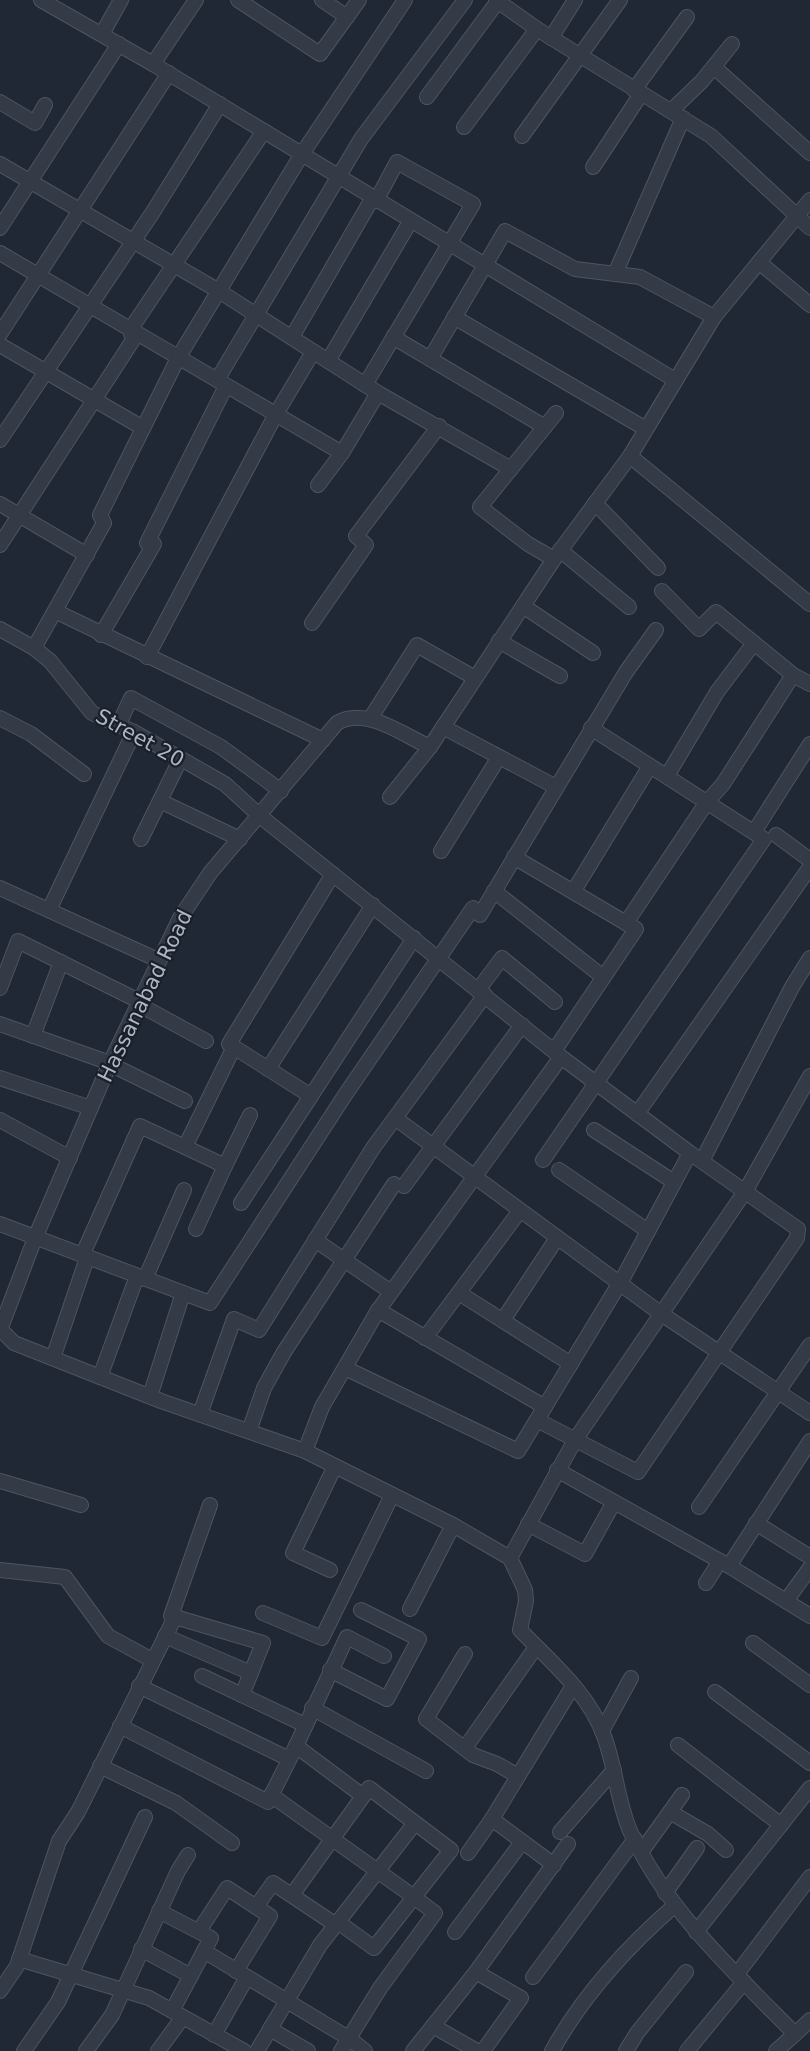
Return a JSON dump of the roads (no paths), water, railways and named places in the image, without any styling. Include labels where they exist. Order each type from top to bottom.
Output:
[{"type":"street","points":[[41,0],[56,4],[410,222],[675,380]]},
{"type":"street","points":[[102,34],[121,0]]},
{"type":"street","points":[[153,64],[196,0]]},
{"type":"street","points":[[238,0],[320,54],[359,0]]},
{"type":"street","points":[[322,0],[347,17]]},
{"type":"street","points":[[34,648],[104,523],[100,515],[178,358],[302,154],[405,0]]},
{"type":"street","points":[[101,634],[154,544],[147,543],[222,383],[258,315],[362,139],[465,0]]},
{"type":"street","points":[[550,38],[575,0]]},
{"type":"street","points":[[522,136],[620,0]]},
{"type":"street","points":[[427,97],[497,1],[550,38],[677,114],[728,151],[810,228]]},
{"type":"street","points":[[593,167],[637,92],[687,16]]},
{"type":"street","points":[[464,127],[537,29]]},
{"type":"street","points":[[0,228],[119,44]]},
{"type":"street","points":[[615,274],[677,114],[732,44]]},
{"type":"street","points":[[714,68],[810,153]]},
{"type":"street","points":[[0,334],[169,73]]},
{"type":"street","points":[[0,102],[35,123],[45,105]]},
{"type":"street","points":[[0,440],[153,212],[220,104]]},
{"type":"street","points":[[130,330],[264,132]]},
{"type":"street","points":[[292,337],[397,162],[473,204],[365,385]]},
{"type":"street","points":[[0,164],[175,264],[378,393],[511,469]]},
{"type":"street","points":[[390,797],[430,747],[557,554],[630,456],[714,317],[810,200]]},
{"type":"street","points":[[328,361],[410,222]]},
{"type":"street","points":[[430,358],[505,231],[575,269],[640,278],[714,317]]},
{"type":"street","points":[[0,253],[342,453]]},
{"type":"street","points":[[759,262],[810,305]]},
{"type":"street","points":[[454,317],[646,429]]},
{"type":"street","points":[[0,545],[133,340],[130,330]]},
{"type":"street","points":[[393,337],[545,427]]},
{"type":"street","points":[[0,345],[143,428]]},
{"type":"street","points":[[147,657],[276,414],[314,352]]},
{"type":"street","points":[[318,485],[342,453],[378,393]]},
{"type":"street","points":[[556,413],[480,507],[528,544],[557,554],[629,608]]},
{"type":"street","points":[[312,623],[366,545],[356,536],[439,426]]},
{"type":"street","points":[[630,456],[810,604]]},
{"type":"street","points":[[595,503],[658,568]]},
{"type":"street","points":[[0,504],[87,555]]},
{"type":"street","points":[[662,591],[699,629],[716,612],[794,675],[810,684]]},
{"type":"street","points":[[523,606],[593,653]]},
{"type":"street","points":[[55,611],[323,740]]},
{"type":"street","points":[[0,1224],[210,1303],[345,1095],[473,908],[480,915],[591,728],[656,630]]},
{"type":"street","name":"Street 20","points":[[2,634],[34,648],[50,661],[92,713],[134,732],[225,784],[260,816],[558,1054],[696,1157],[810,1237]]},
{"type":"street","points":[[499,641],[560,676]]},
{"type":"street","points":[[667,776],[717,692],[754,643]]},
{"type":"street","points":[[370,719],[417,645],[475,678]]},
{"type":"street","points":[[626,923],[707,802],[723,784],[794,675]]},
{"type":"street","points":[[118,726],[131,698],[221,747],[281,791]]},
{"type":"street","name":"Hassanabad Road","points":[[0,1330],[7,1292],[35,1238],[138,1002],[180,918],[210,873],[337,723],[347,717],[357,716],[370,719],[430,747]]},
{"type":"street","points":[[0,718],[31,734],[84,774]]},
{"type":"street","points":[[443,727],[556,787]]},
{"type":"street","points":[[543,1160],[764,839],[591,728]]},
{"type":"street","points":[[49,910],[134,732]]},
{"type":"street","points":[[754,832],[810,744]]},
{"type":"street","points":[[441,851],[499,757]]},
{"type":"street","points":[[141,839],[180,760]]},
{"type":"street","points":[[573,892],[650,766]]},
{"type":"street","points":[[160,801],[240,839]]},
{"type":"street","points":[[776,835],[810,860]]},
{"type":"street","points":[[304,1451],[322,1407],[378,1310],[475,1179],[558,1054],[603,977],[636,929],[514,857]]},
{"type":"street","points":[[637,1114],[810,867]]},
{"type":"street","points":[[310,1096],[229,1044],[333,874]]},
{"type":"street","points":[[0,888],[158,960]]},
{"type":"street","points":[[494,891],[603,977]]},
{"type":"street","points":[[268,1069],[373,905]]},
{"type":"street","points":[[241,1203],[414,938]]},
{"type":"street","points":[[0,988],[18,941],[138,1002],[206,1041]]},
{"type":"street","points":[[200,1414],[234,1319],[259,1330],[315,1240],[502,958],[555,1002]]},
{"type":"street","points":[[345,1368],[519,1451],[620,1282],[674,1182],[696,1157],[810,958]]},
{"type":"street","points":[[33,1036],[61,962]]},
{"type":"street","points":[[0,1024],[110,1063],[185,1101]]},
{"type":"street","points":[[249,1431],[264,1388],[284,1352],[344,1259],[399,1185],[433,1148],[522,1025]]},
{"type":"street","points":[[185,1147],[234,1047]]},
{"type":"street","points":[[0,1078],[91,1108]]},
{"type":"street","points":[[510,1558],[575,1440],[746,1190],[808,1084]]},
{"type":"street","points":[[195,1229],[250,1115]]},
{"type":"street","points":[[395,1118],[519,1212],[620,1282],[660,1313],[810,1413]]},
{"type":"street","points":[[0,1120],[70,1158]]},
{"type":"street","points":[[53,1358],[85,1257],[140,1126],[225,1166]]},
{"type":"street","points":[[594,1130],[674,1182]]},
{"type":"street","points":[[559,1170],[648,1231]]},
{"type":"street","points":[[100,1377],[141,1277],[184,1190]]},
{"type":"street","points":[[425,1338],[519,1212]]},
{"type":"street","points":[[378,1310],[541,1413],[575,1440],[638,1472],[797,1238],[798,1228]]},
{"type":"street","points":[[502,1320],[557,1238]]},
{"type":"street","points":[[315,1240],[392,1292]]},
{"type":"street","points":[[150,1396],[183,1293]]},
{"type":"street","points":[[459,1293],[571,1364]]},
{"type":"street","points":[[0,1330],[14,1343],[150,1396],[304,1451],[453,1525],[510,1558],[525,1590],[526,1601],[520,1630],[573,1686],[602,1731],[614,1770],[619,1800],[639,1845],[665,1893],[696,1932],[795,2034]]},
{"type":"street","points":[[699,1507],[810,1345]]},
{"type":"street","points":[[706,1583],[756,1523],[810,1441]]},
{"type":"street","points":[[330,1570],[293,1553],[335,1466]]},
{"type":"street","points":[[557,1470],[725,1563],[810,1616]]},
{"type":"street","points":[[0,1481],[81,1505]]},
{"type":"street","points":[[263,1613],[322,1638],[392,1495]]},
{"type":"street","points":[[528,1524],[585,1554],[614,1502]]},
{"type":"street","points":[[210,1505],[171,1616],[263,1643],[242,1695]]},
{"type":"street","points":[[756,1523],[810,1557]]},
{"type":"street","points":[[410,1609],[453,1525]]},
{"type":"street","points":[[786,1601],[810,1568]]},
{"type":"street","points":[[0,1570],[65,1577],[108,1636],[153,1660]]},
{"type":"street","points":[[330,1670],[387,1699],[419,1640],[361,1610]]},
{"type":"street","points":[[0,1991],[19,1959],[59,1841],[78,1812],[174,1617]]},
{"type":"street","points":[[165,1636],[251,1673]]},
{"type":"street","points":[[120,1726],[268,1802],[347,1637],[384,1656]]},
{"type":"street","points":[[753,1643],[810,1685]]},
{"type":"street","points":[[465,1748],[536,1647]]},
{"type":"street","points":[[465,1654],[426,1719],[473,1755],[497,1764],[518,1776]]},
{"type":"street","points":[[202,1676],[305,1725]]},
{"type":"street","points":[[602,1731],[631,1678]]},
{"type":"street","points":[[139,1686],[289,1759]]},
{"type":"street","points":[[468,1853],[492,1819],[573,1686]]},
{"type":"street","points":[[714,1692],[810,1763]]},
{"type":"street","points":[[312,1708],[426,1771]]},
{"type":"street","points":[[296,1746],[363,1796]]},
{"type":"street","points":[[678,1746],[781,1825]]},
{"type":"street","points":[[100,1766],[176,1803],[232,1843]]},
{"type":"street","points":[[560,1832],[614,1770]]},
{"type":"street","points":[[256,1907],[273,1883],[374,1948],[451,1850],[369,1788],[292,1895]]},
{"type":"street","points":[[696,1932],[810,1788]]},
{"type":"street","points":[[271,1795],[435,1913],[380,1988],[341,2051]]},
{"type":"street","points":[[533,1977],[682,1795]]},
{"type":"street","points":[[670,1812],[708,1834],[726,1850]]},
{"type":"street","points":[[24,2051],[58,2002],[145,1817]]},
{"type":"street","points":[[492,1819],[554,1865]]},
{"type":"street","points":[[257,2051],[320,1946],[415,1823]]},
{"type":"street","points":[[455,1932],[522,1842]]},
{"type":"street","points":[[413,2051],[476,1972],[568,1845]]},
{"type":"street","points":[[665,1893],[697,1848]]},
{"type":"street","points":[[86,2051],[112,2015],[159,1911],[188,1855]]},
{"type":"street","points":[[687,2051],[810,1877]]},
{"type":"street","points":[[199,1931],[227,1888],[270,1916],[214,2034]]},
{"type":"street","points":[[558,2049],[588,1995],[632,1945],[674,1906]]},
{"type":"street","points":[[158,2051],[178,2014],[191,1976],[211,1938],[159,1911]]},
{"type":"street","points":[[141,1949],[191,1976]]},
{"type":"street","points":[[204,1951],[350,2039],[365,2051]]},
{"type":"street","points":[[19,1959],[149,1998],[214,2034],[234,2049]]},
{"type":"street","points":[[476,1972],[521,1998],[483,2051]]},
{"type":"street","points":[[626,2051],[637,2033],[686,1972]]},
{"type":"street","points":[[776,2051],[810,2020]]},
{"type":"street","points":[[433,2026],[477,2051]]},
{"type":"street","points":[[270,2029],[308,2051]]}]
